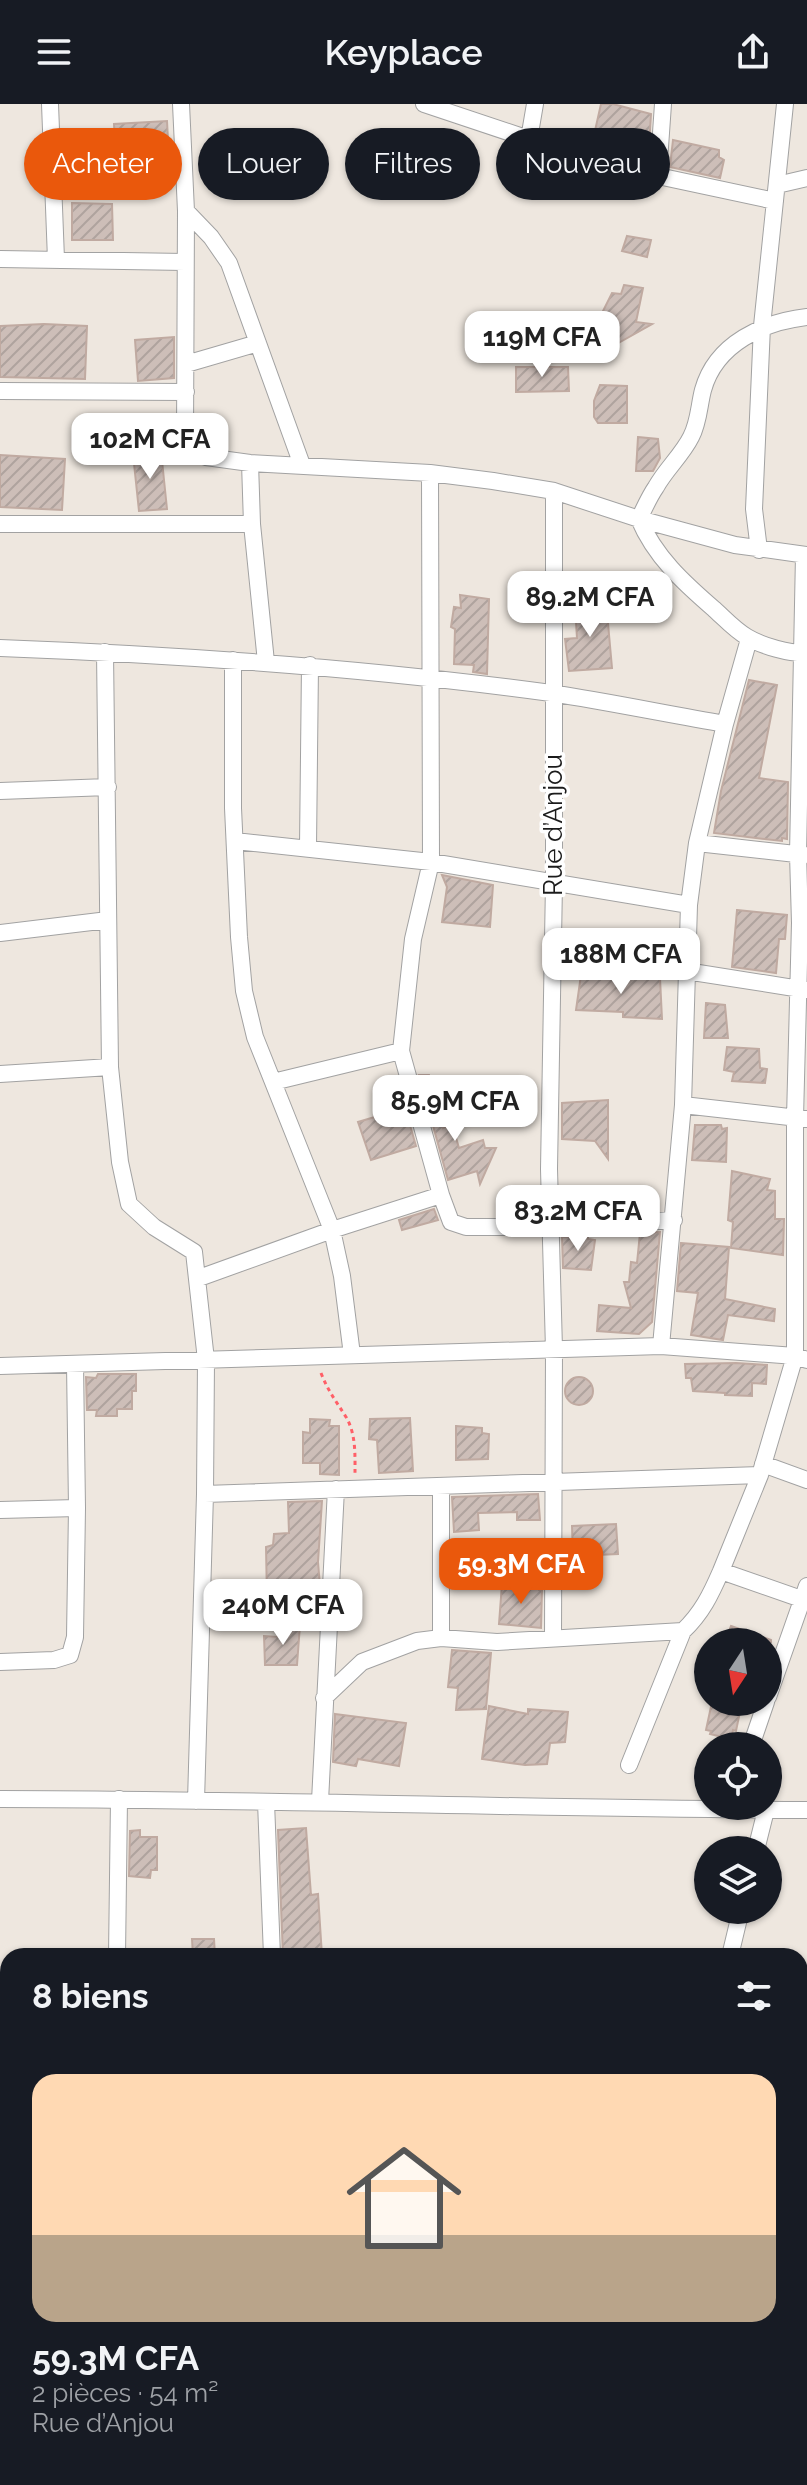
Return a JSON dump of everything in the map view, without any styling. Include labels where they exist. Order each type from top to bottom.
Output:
[{"type":"street","points":[[50,104],[56,259]]},
{"type":"street","points":[[181,104],[186,211],[185,436],[190,448],[206,457],[250,463],[430,473],[554,491],[639,519],[759,550],[806,555],[801,1358],[721,1571],[709,1599],[696,1619],[683,1631],[629,1765]]},
{"type":"street","points":[[424,104],[496,128]]},
{"type":"street","points":[[531,128],[535,104]]},
{"type":"street","points":[[661,128],[663,104]]},
{"type":"street","points":[[759,550],[754,509],[762,326],[785,104]]},
{"type":"street","points":[[670,178],[776,193],[807,178]]},
{"type":"street","points":[[186,211],[211,237],[229,263],[302,465]]},
{"type":"street","points":[[0,259],[185,262]]},
{"type":"street","points":[[804,654],[749,639],[685,583],[646,537],[639,519],[656,487],[696,429],[704,387],[713,367],[738,342],[762,326],[807,317]]},
{"type":"street","points":[[186,364],[258,343]]},
{"type":"street","points":[[0,391],[186,392]]},
{"type":"street","points":[[250,463],[252,524],[266,662]]},
{"type":"street","points":[[430,473],[431,862],[413,939],[401,1051],[441,1195],[451,1222],[458,1226],[549,1227],[674,1220]]},
{"type":"street","name":"Rue d’Anjou","points":[[553,1638],[554,1349],[549,1227],[554,883],[554,491]]},
{"type":"street","points":[[0,524],[252,524]]},
{"type":"street","points":[[661,1346],[683,1105],[689,905],[697,843],[749,639]]},
{"type":"street","points":[[0,648],[310,665],[553,694],[725,724]]},
{"type":"street","points":[[105,652],[110,1067],[120,1162],[129,1204],[154,1227],[194,1252],[206,1360],[196,1801]]},
{"type":"street","points":[[233,660],[235,841],[242,979],[249,1016],[332,1230],[342,1276],[352,1355]]},
{"type":"street","points":[[308,847],[310,665]]},
{"type":"street","points":[[0,791],[108,787]]},
{"type":"street","points":[[235,841],[431,862],[689,905]]},
{"type":"street","points":[[697,843],[802,854]]},
{"type":"street","points":[[0,933],[108,920]]},
{"type":"street","points":[[686,971],[803,989]]},
{"type":"street","points":[[273,1082],[401,1051]]},
{"type":"street","points":[[0,1074],[110,1067]]},
{"type":"street","points":[[683,1105],[801,1118]]},
{"type":"street","points":[[199,1278],[441,1195]]},
{"type":"street","points":[[0,1366],[661,1346],[801,1358]]},
{"type":"street","points":[[0,1662],[54,1660],[70,1655],[75,1637],[75,1364]]},
{"type":"street","points":[[205,1494],[552,1482],[761,1469],[807,1480]]},
{"type":"street","points":[[441,1486],[441,1638]]},
{"type":"street","points":[[320,1801],[336,1489]]},
{"type":"street","points":[[0,1510],[77,1508]]},
{"type":"street","points":[[721,1571],[805,1595],[782,1659]]},
{"type":"street","points":[[324,1698],[362,1662],[417,1641],[441,1638],[497,1642],[683,1631]]},
{"type":"street","points":[[0,1799],[320,1801],[565,1809],[694,1808]]},
{"type":"street","points":[[117,1948],[119,1799]]},
{"type":"street","points":[[266,1802],[272,1948]]},
{"type":"street","points":[[782,1810],[807,1810]]},
{"type":"street","points":[[732,1948],[738,1924]]},
{"type":"path","points":[[313,1356],[330,1396],[347,1418],[355,1443],[356,1488]]},
{"type":"building","points":[[601,104],[651,114],[650,128],[596,128]]},
{"type":"building","points":[[167,121],[167,128],[114,128],[114,124]]},
{"type":"building","points":[[673,140],[719,150],[719,157],[724,160],[720,178],[670,167]]},
{"type":"building","points":[[72,203],[112,204],[113,240],[72,240]]},
{"type":"building","points":[[627,236],[651,240],[647,257],[622,251]]},
{"type":"building","points":[[624,285],[643,288],[636,322],[652,324],[606,350],[618,333],[599,329],[602,313],[612,293],[621,294]]},
{"type":"building","points":[[0,326],[87,326],[85,379],[0,377]]},
{"type":"building","points":[[174,337],[174,378],[138,381],[135,340]]},
{"type":"building","points":[[516,367],[568,367],[569,391],[516,392]]},
{"type":"building","points":[[600,385],[627,386],[627,423],[598,423],[594,417],[594,401]]},
{"type":"building","points":[[638,437],[658,439],[660,458],[653,471],[636,471]]},
{"type":"building","points":[[161,451],[167,509],[139,511],[133,454]]},
{"type":"building","points":[[0,455],[65,459],[62,510],[0,507]]},
{"type":"building","points":[[460,595],[489,599],[487,674],[473,672],[474,665],[454,664],[455,629],[451,627],[454,607],[461,608]]},
{"type":"building","points":[[606,601],[612,668],[569,671],[565,639],[577,638],[575,606]]},
{"type":"building","points":[[749,680],[777,685],[759,778],[788,782],[787,839],[782,838],[782,841],[714,833],[721,791]]},
{"type":"building","points":[[442,875],[493,885],[490,927],[442,922],[447,887]]},
{"type":"building","points":[[737,910],[787,915],[785,939],[779,939],[776,973],[732,967]]},
{"type":"building","points":[[581,975],[660,978],[662,1019],[623,1017],[623,1012],[576,1010]]},
{"type":"building","points":[[706,1003],[725,1005],[728,1038],[704,1038]]},
{"type":"building","points":[[727,1047],[759,1049],[760,1068],[767,1069],[765,1083],[732,1081],[734,1072],[724,1070]]},
{"type":"building","points":[[419,1075],[429,1075],[443,1128],[452,1124],[459,1148],[483,1140],[485,1148],[496,1148],[480,1184],[477,1171],[448,1180]]},
{"type":"building","points":[[608,1100],[608,1159],[595,1141],[562,1139],[562,1103]]},
{"type":"building","points":[[405,1108],[416,1146],[371,1160],[358,1122]]},
{"type":"building","points":[[695,1125],[721,1125],[722,1129],[727,1128],[726,1162],[692,1160]]},
{"type":"building","points":[[732,1171],[770,1179],[767,1190],[775,1191],[775,1219],[784,1219],[783,1255],[731,1248],[733,1222],[728,1220]]},
{"type":"building","points":[[434,1209],[438,1220],[402,1230],[399,1220]]},
{"type":"building","points":[[660,1232],[652,1322],[639,1334],[597,1331],[599,1305],[631,1308],[624,1282],[629,1282],[631,1262],[637,1263],[640,1233]]},
{"type":"building","points":[[588,1236],[588,1239],[595,1240],[591,1270],[563,1268],[562,1237]]},
{"type":"building","points":[[681,1243],[729,1247],[725,1299],[775,1309],[774,1321],[728,1315],[723,1340],[691,1335],[698,1293],[677,1291]]},
{"type":"building","points":[[685,1364],[767,1365],[766,1384],[752,1383],[752,1396],[693,1391],[691,1378],[686,1378]]},
{"type":"building","points":[[98,1374],[136,1374],[132,1409],[117,1409],[117,1416],[96,1416],[97,1410],[87,1410],[86,1377],[96,1378]]},
{"type":"building","points":[[579,1377],[589,1381],[593,1391],[589,1401],[579,1405],[569,1401],[565,1391],[569,1381]]},
{"type":"building","points":[[410,1418],[413,1471],[379,1473],[377,1440],[369,1439],[370,1419]]},
{"type":"building","points":[[310,1419],[330,1420],[329,1426],[339,1426],[339,1475],[320,1474],[320,1463],[303,1463],[303,1432],[310,1433]]},
{"type":"building","points":[[456,1426],[482,1428],[482,1433],[489,1434],[488,1459],[456,1460]]},
{"type":"building","points":[[538,1494],[540,1520],[517,1520],[517,1512],[478,1513],[479,1530],[454,1532],[452,1497]]},
{"type":"building","points":[[322,1501],[318,1562],[320,1586],[317,1586],[316,1598],[267,1600],[266,1547],[273,1545],[274,1534],[289,1533],[288,1502]]},
{"type":"building","points":[[616,1524],[618,1554],[573,1556],[572,1526]]},
{"type":"building","points":[[502,1584],[539,1585],[539,1590],[542,1590],[541,1628],[499,1624]]},
{"type":"building","points":[[300,1625],[297,1665],[265,1665],[264,1636],[278,1637],[278,1629]]},
{"type":"building","points":[[452,1650],[491,1653],[486,1709],[456,1710],[458,1688],[448,1687]]},
{"type":"building","points":[[489,1706],[528,1714],[528,1709],[568,1712],[565,1742],[550,1743],[547,1764],[525,1765],[482,1759]]},
{"type":"building","points":[[335,1714],[406,1723],[399,1766],[358,1759],[356,1766],[333,1762]]},
{"type":"building","points":[[709,1716],[739,1716],[736,1731],[706,1730]]},
{"type":"building","points":[[306,1828],[311,1895],[318,1894],[321,1948],[283,1948],[278,1830]]},
{"type":"building","points":[[140,1830],[140,1837],[157,1837],[157,1870],[151,1870],[150,1878],[129,1876],[130,1831]]},
{"type":"building","points":[[192,1939],[214,1939],[215,1948],[193,1948]]}]
